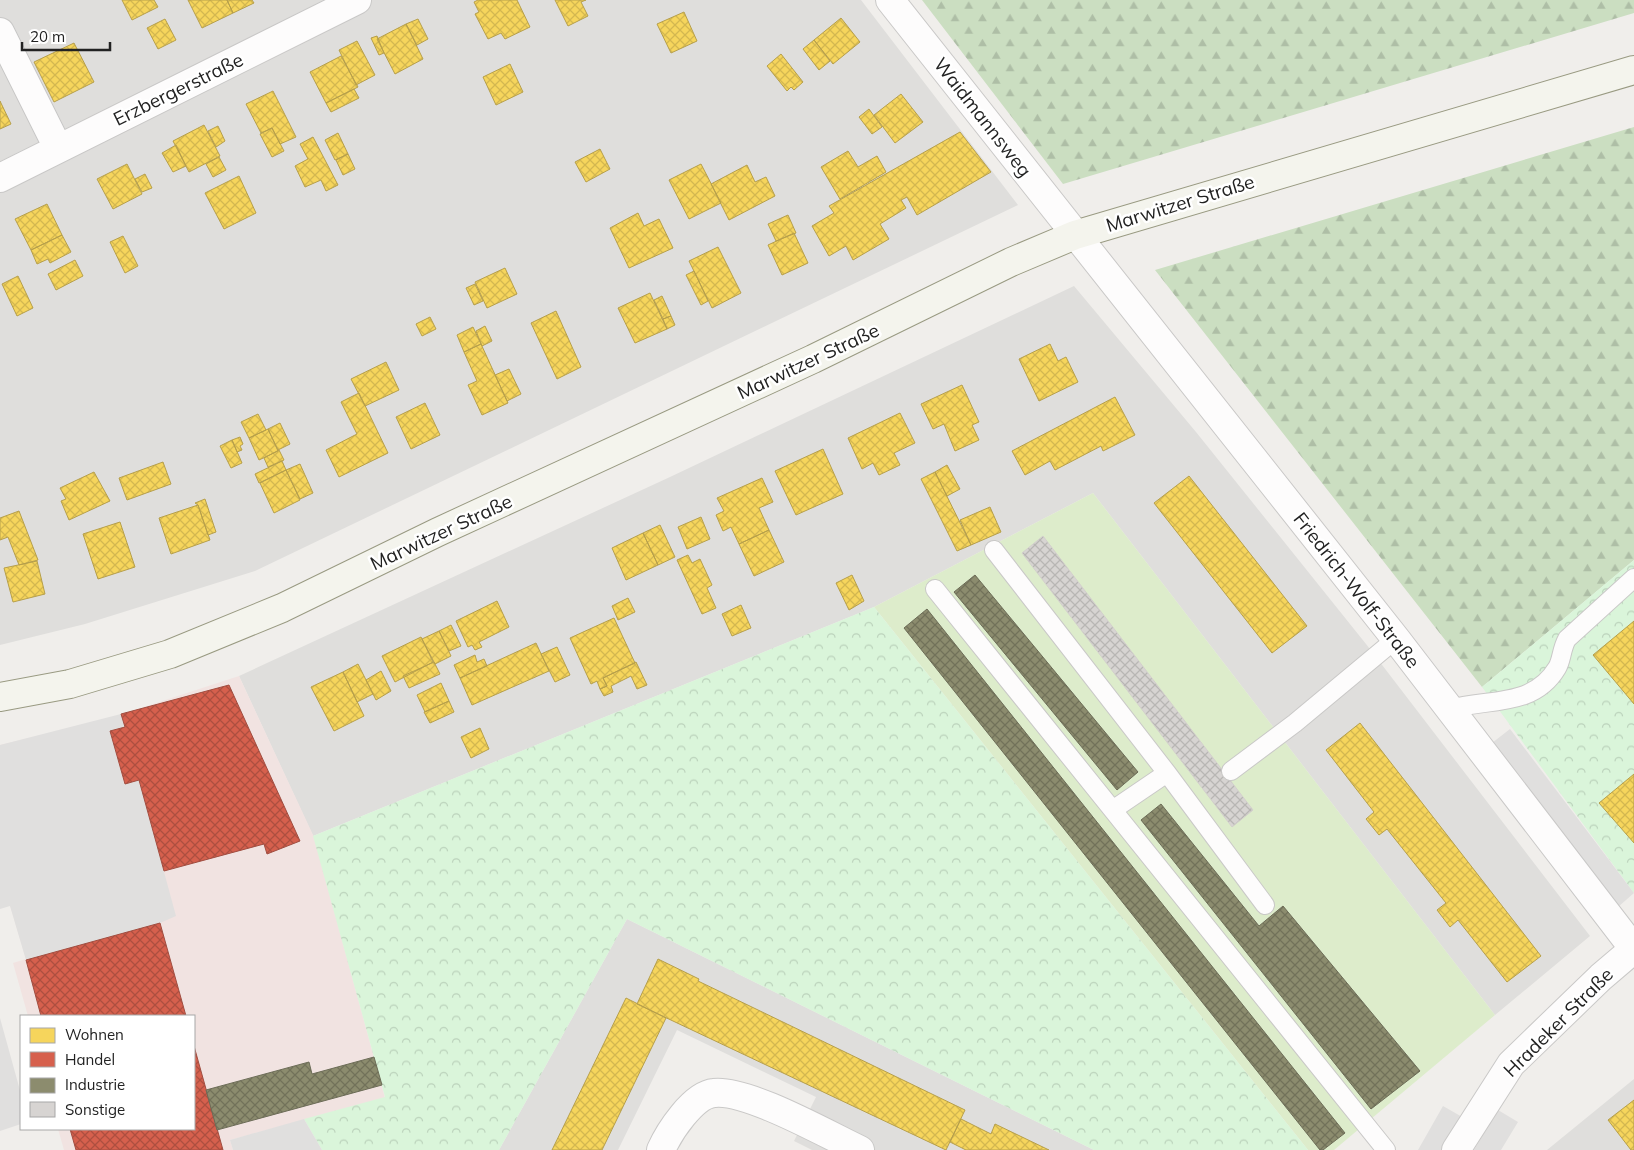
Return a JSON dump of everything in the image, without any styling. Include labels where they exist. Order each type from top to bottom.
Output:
[{"type":"main road","name":"Marwitzer Straße","points":[[0,697],[70,684],[170,654],[282,608],[438,532],[813,360],[1011,262],[1075,235],[1634,70]]},
{"type":"street","name":"Erzbergerstraße","points":[[0,178],[357,0]]},
{"type":"street","name":"Waidmannsweg","points":[[890,0],[1075,235]]},
{"type":"street","points":[[0,32],[58,148]]},
{"type":"street","name":"Friedrich-Wolf-Straße","points":[[1075,235],[1396,639],[1634,949]]},
{"type":"street","name":"Hradeker Straße","points":[[1456,1150],[1511,1064],[1601,977],[1634,949]]},
{"type":"street","points":[[661,1150],[686,1110],[713,1092],[738,1094],[860,1150]]},
{"type":"lane","points":[[994,550],[1167,772],[1265,905]]},
{"type":"lane","points":[[1450,709],[1467,704],[1492,703],[1515,699],[1532,693],[1545,684],[1559,666],[1561,650],[1567,640],[1634,578]]},
{"type":"lane","points":[[935,588],[1386,1150]]},
{"type":"lane","points":[[1231,771],[1295,724],[1396,639]]},
{"type":"lane","points":[[1114,809],[1167,772]]},
{"type":"shaded area","points":[[0,0],[861,0],[1018,205],[255,571],[85,624],[0,645]]},
{"type":"shaded area","points":[[1074,286],[1196,432],[1366,644],[1590,936],[1495,1015],[1093,493],[874,607],[313,836],[239,676],[670,477]]},
{"type":"shaded area","points":[[239,676],[314,837],[385,1098],[230,1140],[233,1150],[64,1150],[58,1130],[195,1130],[195,1015],[28,1015],[13,963],[26,959],[10,905],[0,745],[101,721]]},
{"type":"shaded area","points":[[121,714],[125,727],[110,731],[124,784],[139,780],[176,916],[160,923],[26,960],[10,906],[0,909],[0,745]]},
{"type":"shaded area","points":[[1510,729],[1634,893],[1618,907],[1492,743]]},
{"type":"shaded area","points":[[627,919],[1094,1150],[812,1150],[794,1141],[816,1097],[677,1030],[618,1150],[499,1150]]},
{"type":"shaded area","points":[[0,1018],[20,1090],[20,1124],[0,1131]]},
{"type":"shaded area","points":[[1634,1079],[1634,1150],[1547,1150]]},
{"type":"shaded area","points":[[1443,1106],[1464,1118],[1445,1150],[1418,1150]]},
{"type":"shaded area","points":[[1498,1110],[1518,1122],[1501,1150],[1474,1150]]},
{"type":"shaded area","points":[[304,1119],[322,1150],[233,1150],[230,1140]]},
{"type":"green space","points":[[922,0],[1634,0],[1634,13],[1063,184]]},
{"type":"green space","points":[[1634,127],[1634,560],[1482,687],[1155,270]]},
{"type":"green space","points":[[1093,493],[1495,1015],[1334,1150],[1308,1150],[874,607]]},
{"type":"green space","points":[[1634,560],[1634,893],[1482,687]]},
{"type":"green space","points":[[874,607],[1308,1150],[1094,1150],[627,919],[499,1150],[322,1150],[304,1119],[385,1097],[313,836]]},
{"type":"building: Wohnen","points":[[122,0],[154,0],[158,7],[132,20]]},
{"type":"building: Wohnen","points":[[188,0],[227,0],[233,13],[202,28]]},
{"type":"building: Wohnen","points":[[227,0],[252,0],[254,3],[233,13]]},
{"type":"building: Wohnen","points":[[478,0],[517,0],[530,27],[505,39],[501,33],[488,39],[475,14],[479,12],[474,2]]},
{"type":"building: Wohnen","points":[[555,0],[586,0],[581,2],[588,16],[568,26]]},
{"type":"building: Wohnen","points":[[684,12],[697,41],[671,53],[657,24]]},
{"type":"building: Wohnen","points":[[841,18],[860,42],[833,64],[814,40]]},
{"type":"building: Wohnen","points":[[165,19],[176,40],[158,49],[147,28]]},
{"type":"building: Wohnen","points":[[418,19],[428,39],[417,45],[406,24]]},
{"type":"building: Wohnen","points":[[406,24],[423,59],[395,74],[377,39]]},
{"type":"building: Wohnen","points":[[377,36],[384,53],[379,55],[371,38]]},
{"type":"building: Wohnen","points":[[814,40],[830,61],[819,70],[803,49]]},
{"type":"building: Wohnen","points":[[357,41],[375,75],[356,85],[339,50]]},
{"type":"building: Wohnen","points":[[74,43],[94,82],[54,102],[34,62]]},
{"type":"building: Wohnen","points":[[781,54],[803,82],[794,90],[791,87],[787,91],[767,66]]},
{"type":"building: Wohnen","points":[[341,56],[358,87],[326,103],[310,72]]},
{"type":"building: Wohnen","points":[[510,64],[523,92],[496,105],[483,77]]},
{"type":"building: Wohnen","points":[[354,89],[359,98],[331,112],[326,103]]},
{"type":"building: Wohnen","points":[[273,91],[296,137],[280,144],[272,128],[261,133],[246,104]]},
{"type":"building: Wohnen","points":[[901,94],[923,122],[895,143],[874,115]]},
{"type":"building: Wohnen","points":[[0,101],[11,124],[0,129]]},
{"type":"building: Wohnen","points":[[869,109],[882,127],[872,134],[859,117]]},
{"type":"building: Wohnen","points":[[204,125],[220,156],[189,172],[173,141]]},
{"type":"building: Wohnen","points":[[218,126],[225,141],[216,147],[208,131]]},
{"type":"building: Wohnen","points":[[272,128],[284,151],[272,157],[260,134]]},
{"type":"building: Wohnen","points":[[960,132],[991,172],[917,215],[907,197],[901,200],[906,208],[880,224],[889,239],[853,260],[846,246],[829,256],[812,226],[834,213],[829,206]]},
{"type":"building: Wohnen","points":[[338,133],[348,154],[335,160],[325,140]]},
{"type":"building: Wohnen","points":[[313,137],[338,185],[326,191],[321,180],[305,187],[295,166],[308,159],[300,144]]},
{"type":"building: Wohnen","points":[[176,145],[186,166],[173,172],[162,153]]},
{"type":"building: Wohnen","points":[[600,149],[610,169],[586,182],[575,162]]},
{"type":"building: Wohnen","points":[[848,151],[858,167],[877,156],[886,172],[840,199],[821,167]]},
{"type":"building: Wohnen","points":[[348,154],[355,169],[343,175],[336,160]]},
{"type":"building: Wohnen","points":[[219,157],[226,170],[213,177],[206,164]]},
{"type":"building: Wohnen","points":[[127,164],[142,194],[113,209],[97,179]]},
{"type":"building: Wohnen","points":[[701,164],[721,203],[689,219],[669,180]]},
{"type":"building: Wohnen","points":[[747,165],[755,182],[766,177],[775,196],[729,220],[711,184]]},
{"type":"building: Wohnen","points":[[145,174],[152,188],[142,192],[135,179]]},
{"type":"building: Wohnen","points":[[239,176],[256,213],[224,229],[205,193]]},
{"type":"building: Wohnen","points":[[47,204],[62,235],[31,250],[15,219]]},
{"type":"building: Wohnen","points":[[638,213],[644,226],[659,219],[673,248],[629,268],[610,228]]},
{"type":"building: Wohnen","points":[[788,215],[796,233],[776,241],[768,224]]},
{"type":"building: Wohnen","points":[[794,233],[808,263],[782,275],[768,245]]},
{"type":"building: Wohnen","points":[[62,235],[71,252],[50,263],[48,259],[37,264],[31,250]]},
{"type":"building: Wohnen","points":[[123,236],[138,266],[125,273],[110,242]]},
{"type":"building: Wohnen","points":[[718,247],[741,293],[712,308],[689,261]]},
{"type":"building: Wohnen","points":[[75,260],[83,276],[56,290],[48,274]]},
{"type":"building: Wohnen","points":[[505,268],[517,294],[487,308],[475,282]]},
{"type":"building: Wohnen","points":[[694,271],[708,301],[701,305],[686,275]]},
{"type":"building: Wohnen","points":[[18,276],[33,308],[17,316],[2,284]]},
{"type":"building: Wohnen","points":[[475,284],[483,301],[474,305],[466,288]]},
{"type":"building: Wohnen","points":[[650,293],[667,329],[635,343],[618,308]]},
{"type":"building: Wohnen","points":[[662,296],[671,316],[663,319],[654,300]]},
{"type":"building: Wohnen","points":[[556,311],[581,367],[557,379],[531,323]]},
{"type":"building: Wohnen","points":[[671,316],[675,325],[667,329],[663,319]]},
{"type":"building: Wohnen","points":[[430,317],[436,329],[422,336],[416,324]]},
{"type":"building: Wohnen","points":[[485,326],[492,341],[482,346],[476,331]]},
{"type":"building: Wohnen","points":[[473,327],[481,344],[464,352],[457,335]]},
{"type":"building: Wohnen","points":[[481,344],[508,403],[482,415],[468,385],[477,381],[464,352]]},
{"type":"building: Wohnen","points":[[1050,344],[1058,361],[1066,357],[1078,382],[1039,401],[1019,359]]},
{"type":"building: Wohnen","points":[[386,362],[399,390],[365,406],[351,379]]},
{"type":"building: Wohnen","points":[[509,369],[521,394],[507,401],[495,375]]},
{"type":"building: Wohnen","points":[[962,385],[979,422],[972,425],[979,440],[955,451],[944,424],[933,429],[921,404]]},
{"type":"building: Wohnen","points":[[359,393],[388,453],[339,477],[326,450],[357,434],[341,402]]},
{"type":"building: Wohnen","points":[[1115,397],[1135,435],[1103,451],[1101,446],[1055,470],[1050,461],[1025,475],[1012,451]]},
{"type":"building: Wohnen","points":[[425,403],[440,435],[411,449],[396,417]]},
{"type":"building: Wohnen","points":[[900,413],[915,443],[894,453],[900,465],[879,475],[873,463],[862,469],[848,438]]},
{"type":"building: Wohnen","points":[[258,414],[266,430],[249,438],[241,422]]},
{"type":"building: Wohnen","points":[[280,423],[290,444],[278,450],[268,429]]},
{"type":"building: Wohnen","points":[[268,429],[278,451],[259,460],[249,438]]},
{"type":"building: Wohnen","points":[[240,437],[243,444],[240,446],[242,450],[237,452],[232,440]]},
{"type":"building: Wohnen","points":[[232,440],[242,463],[231,468],[220,446]]},
{"type":"building: Wohnen","points":[[823,449],[843,494],[796,515],[775,471]]},
{"type":"building: Wohnen","points":[[279,450],[284,460],[268,467],[264,458]]},
{"type":"building: Wohnen","points":[[282,461],[286,470],[259,483],[255,474]]},
{"type":"building: Wohnen","points":[[163,462],[171,484],[127,500],[119,478]]},
{"type":"building: Wohnen","points":[[300,464],[313,493],[300,499],[286,470]]},
{"type":"building: Wohnen","points":[[947,465],[960,489],[947,496],[935,472]]},
{"type":"building: Wohnen","points":[[286,470],[300,500],[274,513],[260,483]]},
{"type":"building: Wohnen","points":[[94,472],[110,501],[69,520],[61,501],[66,499],[60,488]]},
{"type":"building: Wohnen","points":[[935,472],[971,545],[957,551],[921,479]]},
{"type":"building: Wohnen","points":[[1189,476],[1307,626],[1272,653],[1154,503]]},
{"type":"building: Wohnen","points":[[762,478],[773,502],[759,508],[769,530],[739,544],[731,527],[723,531],[716,515],[724,511],[717,498]]},
{"type":"building: Wohnen","points":[[205,499],[216,532],[208,535],[198,505],[195,503]]},
{"type":"building: Wohnen","points":[[198,505],[210,540],[171,554],[159,518]]},
{"type":"building: Wohnen","points":[[990,507],[1001,532],[971,545],[960,520]]},
{"type":"building: Wohnen","points":[[19,511],[38,560],[19,565],[8,537],[0,540],[0,518]]},
{"type":"building: Wohnen","points":[[701,517],[710,539],[687,549],[678,527]]},
{"type":"building: Wohnen","points":[[120,522],[135,567],[98,579],[83,534]]},
{"type":"building: Wohnen","points":[[660,525],[675,557],[658,565],[643,533]]},
{"type":"building: Wohnen","points":[[769,530],[784,562],[754,576],[739,544]]},
{"type":"building: Wohnen","points":[[643,533],[658,565],[626,580],[612,548]]},
{"type":"building: Wohnen","points":[[688,555],[692,563],[700,559],[712,585],[707,588],[716,608],[702,614],[677,560]]},
{"type":"building: Wohnen","points":[[37,561],[45,594],[13,602],[4,568]]},
{"type":"building: Wohnen","points":[[852,575],[864,601],[849,610],[836,583]]},
{"type":"building: Wohnen","points":[[628,598],[635,612],[618,620],[612,606]]},
{"type":"building: Wohnen","points":[[497,601],[509,627],[479,642],[482,647],[475,650],[472,645],[468,647],[456,621]]},
{"type":"building: Wohnen","points":[[741,605],[751,628],[732,636],[722,614]]},
{"type":"building: Wohnen","points":[[614,618],[635,663],[603,678],[607,686],[600,689],[597,681],[591,684],[570,638]]},
{"type":"building: Wohnen","points":[[1634,621],[1634,704],[1593,655]]},
{"type":"building: Wohnen","points":[[451,625],[461,646],[449,651],[439,631]]},
{"type":"building: Wohnen","points":[[439,631],[451,656],[435,664],[422,639]]},
{"type":"building: Wohnen","points":[[421,637],[433,662],[395,682],[382,656]]},
{"type":"building: Wohnen","points":[[536,643],[549,671],[472,705],[460,678]]},
{"type":"building: Wohnen","points":[[557,647],[570,675],[555,682],[541,654]]},
{"type":"building: Wohnen","points":[[475,655],[477,662],[484,659],[487,666],[460,678],[454,665]]},
{"type":"building: Wohnen","points":[[434,662],[440,674],[409,688],[403,676]]},
{"type":"building: Wohnen","points":[[636,662],[647,685],[637,689],[631,676],[611,686],[613,692],[604,696],[600,689],[607,686],[603,678]]},
{"type":"building: Wohnen","points":[[358,664],[373,694],[357,702],[343,672]]},
{"type":"building: Wohnen","points":[[381,671],[391,691],[376,700],[366,680]]},
{"type":"building: Wohnen","points":[[343,672],[364,716],[334,731],[311,687]]},
{"type":"building: Wohnen","points":[[441,683],[449,701],[425,712],[417,695]]},
{"type":"building: Wohnen","points":[[449,701],[454,712],[430,723],[424,712]]},
{"type":"building: Wohnen","points":[[1360,723],[1541,956],[1507,982],[1458,920],[1450,927],[1437,910],[1446,903],[1387,829],[1379,835],[1366,819],[1374,812],[1326,750]]},
{"type":"building: Wohnen","points":[[480,728],[489,749],[471,758],[461,737]]},
{"type":"building: Wohnen","points":[[1634,774],[1634,843],[1599,803]]},
{"type":"building: Wohnen","points":[[658,959],[699,979],[698,981],[965,1110],[946,1150],[637,1004]]},
{"type":"building: Wohnen","points":[[626,998],[666,1018],[602,1150],[552,1150]]},
{"type":"building: Wohnen","points":[[1634,1100],[1634,1150],[1631,1150],[1608,1120]]},
{"type":"building: Wohnen","points":[[961,1119],[991,1134],[995,1124],[1049,1150],[966,1150],[950,1142]]},
{"type":"building: Handel","points":[[229,685],[300,841],[267,854],[264,844],[164,871],[139,780],[125,784],[110,731],[125,727],[121,714]]},
{"type":"building: Handel","points":[[160,923],[186,1015],[41,1015],[26,960]]},
{"type":"building: Handel","points":[[195,1050],[223,1150],[76,1150],[70,1130],[195,1130]]},
{"type":"building: Industrie","points":[[975,575],[1138,772],[1117,790],[954,592]]},
{"type":"building: Industrie","points":[[927,609],[1345,1133],[1323,1150],[1320,1150],[904,628]]},
{"type":"building: Industrie","points":[[1161,804],[1259,926],[1283,906],[1420,1071],[1371,1109],[1141,820]]},
{"type":"building: Industrie","points":[[374,1057],[382,1085],[217,1130],[206,1090],[309,1062],[312,1074]]},
{"type":"building: Sonstige","points":[[1043,536],[1253,810],[1232,827],[1022,553]]}]
